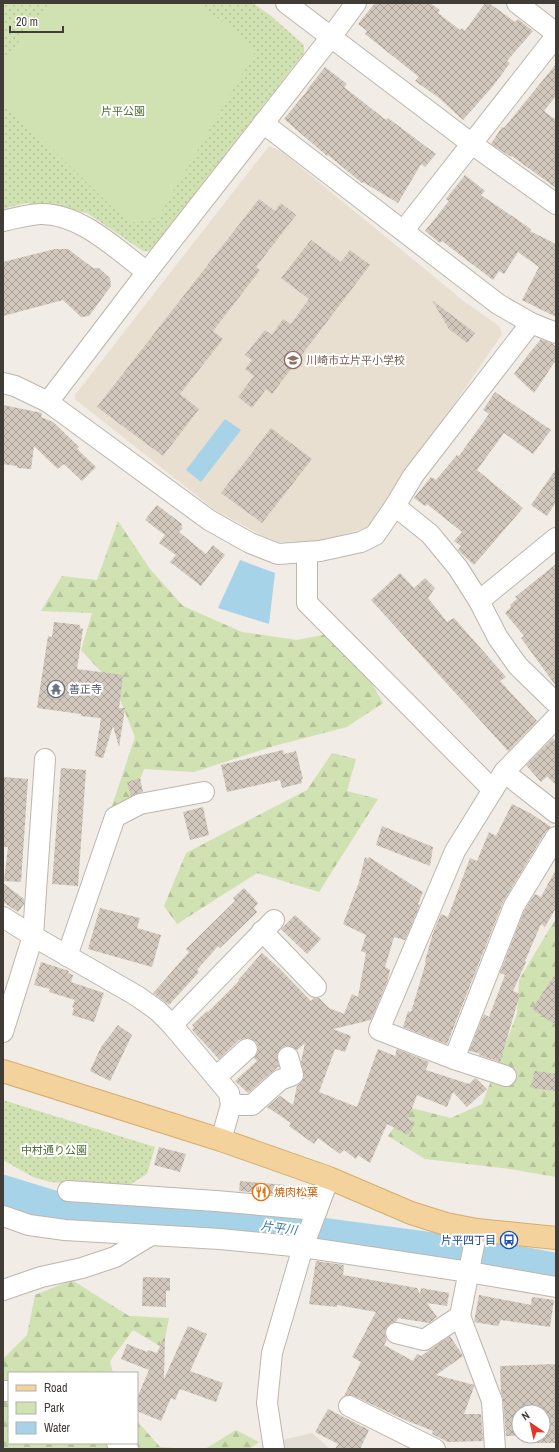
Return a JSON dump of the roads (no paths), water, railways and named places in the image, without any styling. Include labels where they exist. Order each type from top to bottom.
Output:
[{"type":"main road","points":[[3,1071],[221,1140],[329,1178],[411,1213],[476,1235],[556,1238]]},
{"type":"street","points":[[286,3],[472,144],[556,204]]},
{"type":"street","points":[[48,402],[356,3]]},
{"type":"street","points":[[517,3],[556,33]]},
{"type":"street","points":[[404,230],[556,36]]},
{"type":"street","points":[[263,123],[404,230],[498,304],[531,323],[556,333]]},
{"type":"street","points":[[3,221],[40,214],[62,217],[79,223],[91,230],[147,272]]},
{"type":"street","points":[[3,383],[15,386],[48,402],[209,520],[250,544],[278,554],[320,551],[361,542],[375,535],[413,476],[531,323]]},
{"type":"street","points":[[395,506],[430,534],[458,568],[479,601],[498,638],[518,666],[556,703]]},
{"type":"street","points":[[479,601],[556,538]]},
{"type":"street","points":[[307,552],[306,602],[493,790]]},
{"type":"street","points":[[506,1076],[454,1059],[379,1030],[455,851],[504,772],[556,718]]},
{"type":"street","points":[[3,1032],[33,936],[45,759]]},
{"type":"street","points":[[504,772],[556,813]]},
{"type":"street","points":[[67,956],[115,817],[140,804],[204,792]]},
{"type":"street","points":[[454,1059],[514,906],[556,838]]},
{"type":"street","points":[[3,917],[137,996],[158,1011],[172,1025],[229,1093],[231,1105],[221,1140]]},
{"type":"street","points":[[172,1025],[268,926],[316,987]]},
{"type":"street","points":[[216,1077],[247,1049]]},
{"type":"street","points":[[231,1105],[252,1106],[280,1080],[291,1066]]},
{"type":"street","points":[[274,1449],[267,1403],[272,1353],[310,1228],[329,1178]]},
{"type":"street","points":[[68,1191],[216,1201],[469,1272],[556,1287]]},
{"type":"street","points":[[3,1216],[29,1225],[65,1230],[220,1239],[310,1228]]},
{"type":"street","points":[[476,1235],[460,1316],[492,1401],[495,1449]]},
{"type":"street","points":[[3,1290],[41,1277],[82,1268],[115,1257],[152,1236]]},
{"type":"street","points":[[396,1333],[424,1340],[460,1316]]},
{"type":"street","points":[[349,1406],[435,1449]]},
{"type":"street","points":[[119,1444],[128,1449]]},
{"type":"water","points":[[225,419],[241,430],[201,482],[186,470]]},
{"type":"water","points":[[240,560],[275,573],[269,624],[218,608]]},
{"type":"waterway","name":"片平川","points":[[3,1191],[78,1214],[151,1211],[476,1254],[556,1269]]},
{"type":"place","name":"川崎市立片平小学校","points":[[293,360]]},
{"type":"place","name":"善正寺","points":[[56,689]]},
{"type":"place","name":"焼肉松葉","points":[[261,1192]]},
{"type":"place","name":"片平四丁目","points":[[509,1240]]},
{"type":"park label","name":"片平公園","points":[[123,111]]},
{"type":"park label","name":"中村通り公園","points":[[54,1150]]}]
